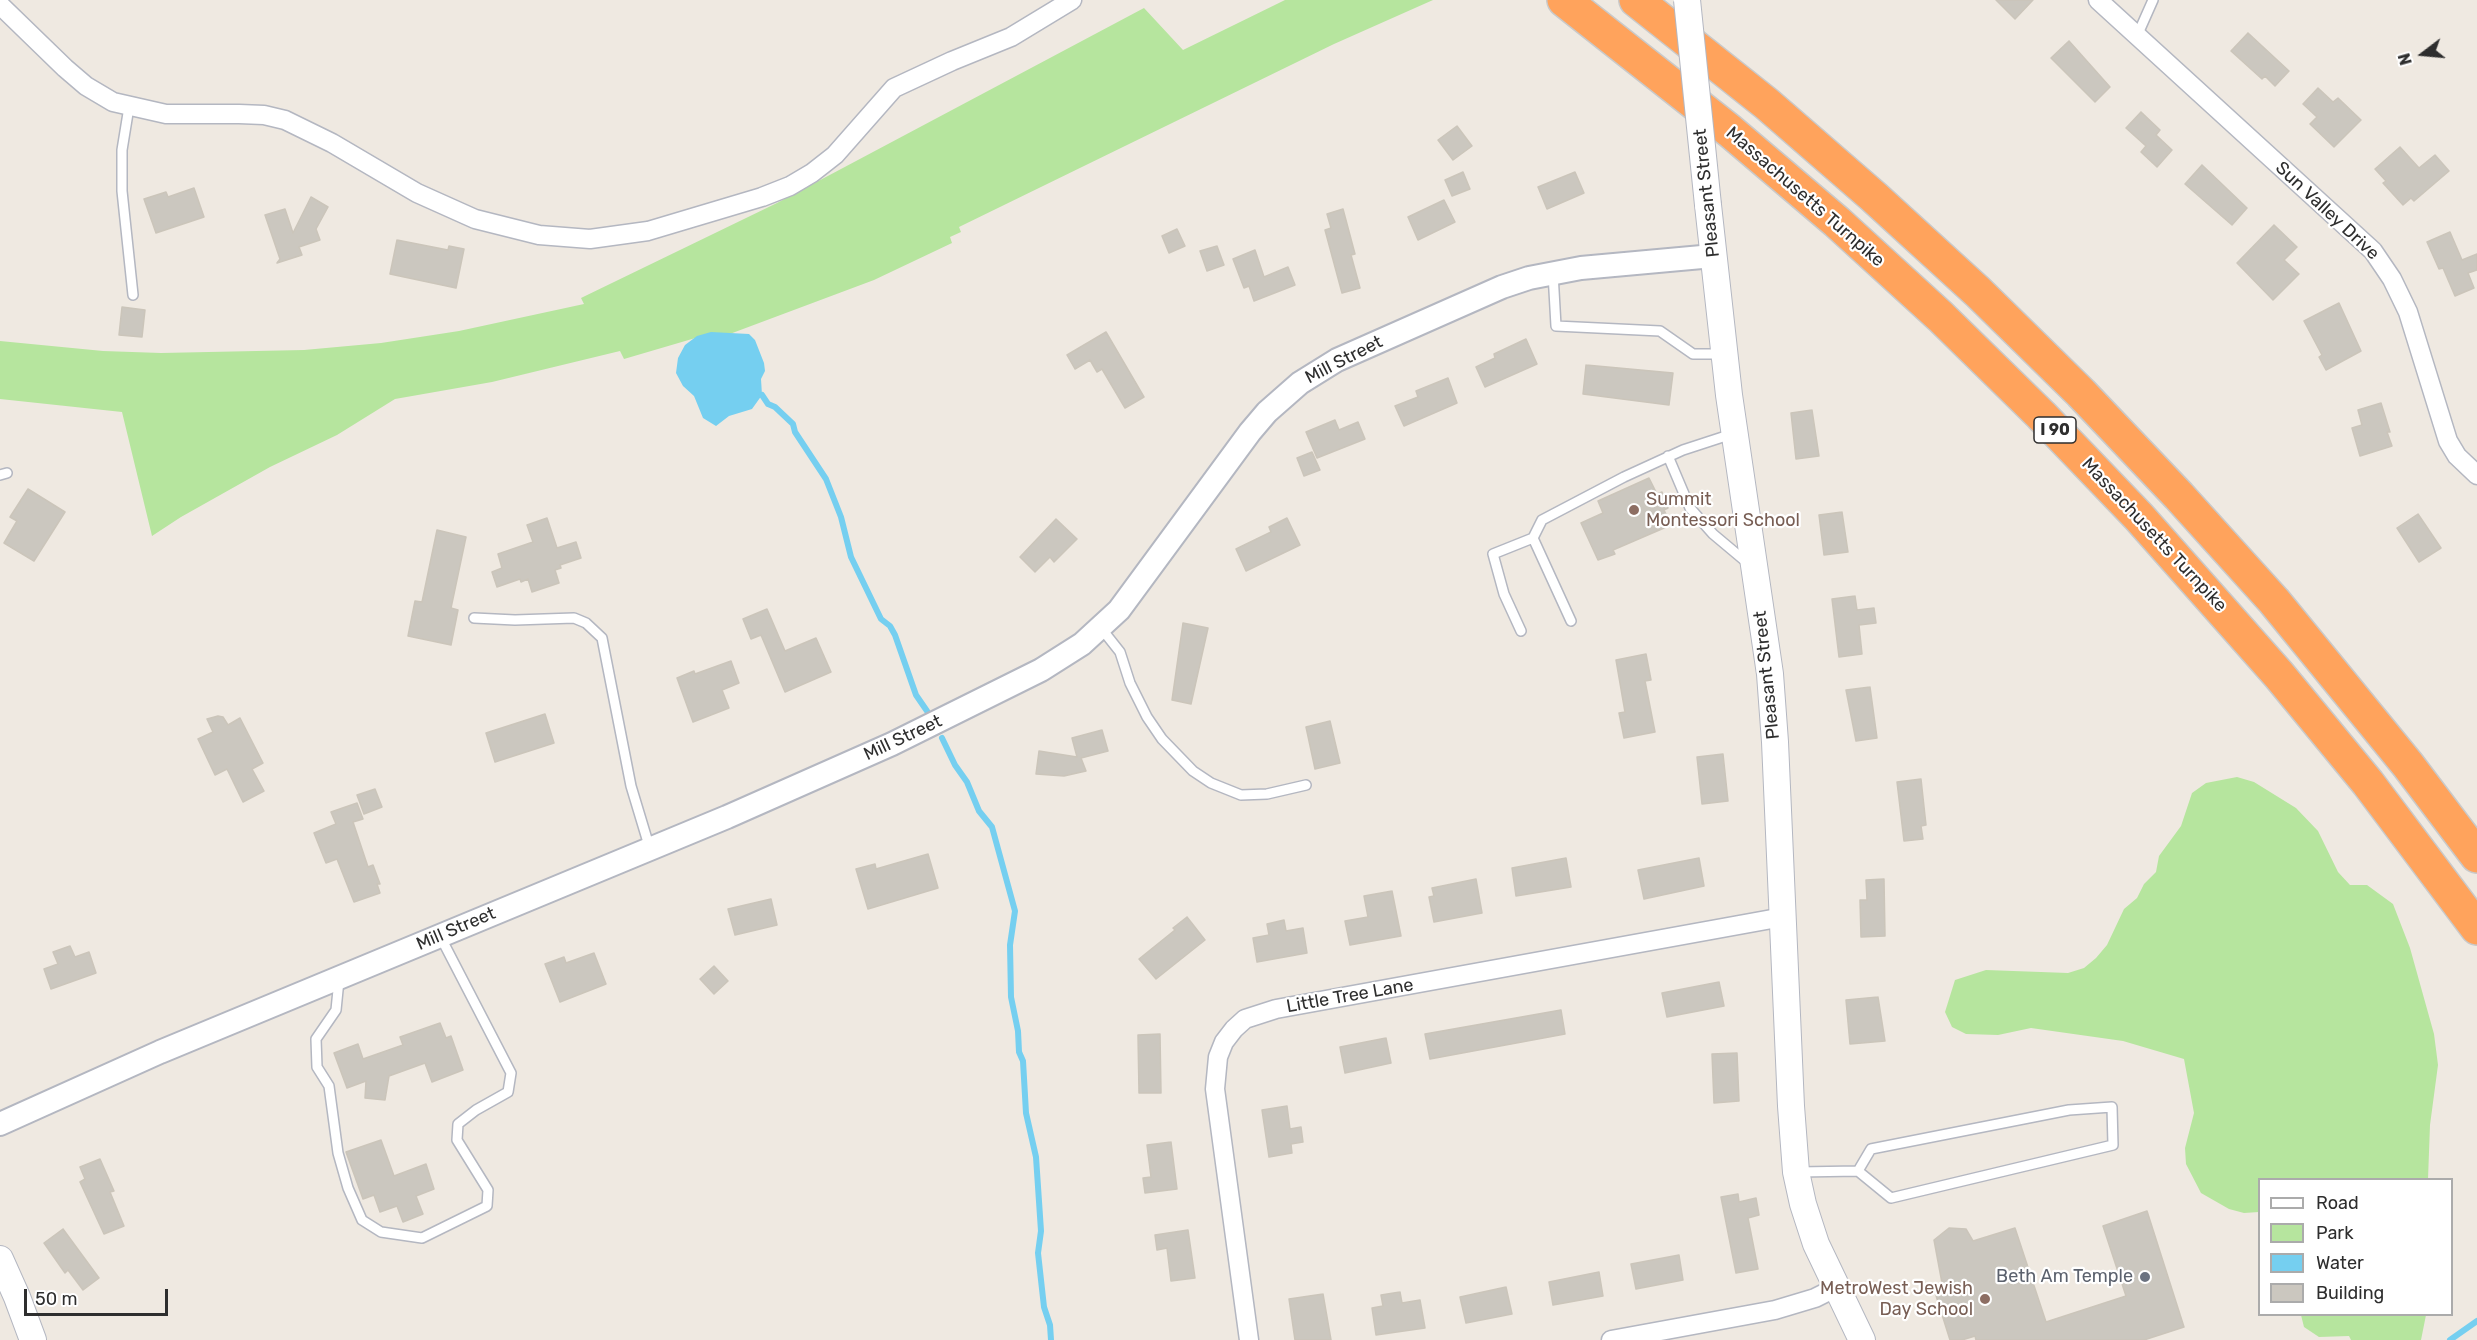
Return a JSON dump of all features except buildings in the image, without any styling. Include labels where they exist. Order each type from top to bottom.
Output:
[{"type":"highway","name":"Massachusetts Turnpike","points":[[1564,0],[1730,131],[1837,222],[1941,317],[2042,415],[2139,517],[2280,675],[2368,783],[2477,928]]},
{"type":"highway","name":"I 90","points":[[1636,0],[1748,89],[1874,197],[1970,284],[2072,384],[2187,504],[2274,601],[2408,765],[2477,856]]},
{"type":"main road","name":"Pleasant Street","points":[[1687,0],[1724,355],[1773,708],[1796,1172],[1811,1229],[1835,1287],[1862,1340]]},
{"type":"main road","points":[[0,1259],[33,1340]]},
{"type":"street","points":[[0,5],[42,48],[86,86],[113,102],[165,114],[239,114],[285,120],[332,143],[417,193],[475,219],[505,228],[564,238],[619,236],[648,231],[762,197],[790,186],[835,155],[894,88],[951,61],[1011,37],[1072,0]]},
{"type":"street","name":"Sun Valley Drive","points":[[2098,0],[2378,258],[2392,279],[2408,312],[2448,441],[2457,456],[2477,475]]},
{"type":"street","name":"Mill Street","points":[[0,1124],[166,1049],[727,818],[936,723],[1041,670],[1083,644],[1119,610],[1267,412],[1300,383],[1337,360],[1502,287],[1553,273],[1713,255]]},
{"type":"street","name":"Little Tree Lane","points":[[1249,1340],[1215,1089],[1218,1057],[1224,1042],[1245,1019],[1276,1009],[1783,917]]},
{"type":"street","points":[[1611,1340],[1775,1310],[1815,1298],[1835,1287]]},
{"type":"lane","points":[[2137,36],[2153,0]]},
{"type":"lane","points":[[129,107],[122,150],[122,191],[133,295]]},
{"type":"lane","points":[[1553,273],[1556,326],[1660,331],[1693,354],[1724,355]]},
{"type":"lane","points":[[1521,631],[1504,594],[1493,554],[1533,538],[1542,520],[1624,477],[1668,456],[1734,433]]},
{"type":"lane","points":[[1668,456],[1690,508],[1713,534],[1755,569]]},
{"type":"lane","points":[[1533,538],[1571,621]]},
{"type":"lane","points":[[474,618],[514,620],[574,618],[586,623],[602,638],[631,786],[650,849]]},
{"type":"lane","points":[[1101,627],[1120,652],[1130,683],[1147,717],[1162,739],[1193,771],[1211,783],[1241,795],[1267,794],[1306,785]]},
{"type":"lane","points":[[339,978],[336,1010],[316,1039],[317,1067],[329,1086],[338,1153],[348,1188],[362,1220],[381,1232],[422,1238],[487,1206],[488,1190],[457,1140],[458,1124],[476,1110],[508,1092],[511,1073],[440,936]]},
{"type":"lane","points":[[1796,1172],[1858,1171],[1891,1198],[2113,1144],[2112,1107],[2069,1110],[1871,1149],[1858,1171]]},
{"type":"green space","points":[[1285,0],[1433,0],[1334,44],[959,227],[961,232],[950,237],[952,243],[874,280],[711,341],[709,334],[624,359],[620,351],[492,382],[395,399],[337,435],[270,467],[152,536],[122,412],[0,399],[0,341],[103,351],[161,353],[304,350],[381,343],[459,331],[584,304],[581,298],[777,203],[1144,8],[1183,50]]},
{"type":"green space","points":[[2237,777],[2254,782],[2296,808],[2318,831],[2338,872],[2350,885],[2367,885],[2393,904],[2410,948],[2434,1034],[2438,1065],[2430,1125],[2428,1178],[2258,1178],[2258,1212],[2244,1213],[2229,1209],[2201,1193],[2186,1164],[2185,1148],[2194,1113],[2184,1059],[2123,1041],[2031,1028],[1998,1035],[1966,1034],[1952,1027],[1945,1012],[1955,980],[1986,970],[2068,973],[2084,968],[2096,958],[2107,945],[2124,909],[2137,898],[2144,884],[2156,872],[2159,856],[2181,826],[2192,793],[2206,783]]},
{"type":"green space","points":[[2301,1316],[2426,1316],[2421,1340],[2351,1340],[2349,1336],[2319,1337],[2304,1327]]},
{"type":"water","points":[[711,332],[749,334],[755,340],[765,371],[761,379],[762,395],[752,409],[729,416],[716,426],[703,418],[694,396],[683,386],[676,373],[678,358],[685,345],[697,336]]},
{"type":"waterway","points":[[762,395],[768,404],[775,407],[793,424],[795,432],[826,479],[841,517],[851,557],[881,619],[890,626],[895,635],[916,695],[927,711]]},
{"type":"waterway","points":[[942,738],[955,765],[967,782],[979,811],[992,827],[1015,911],[1010,945],[1011,997],[1018,1031],[1019,1052],[1023,1061],[1026,1113],[1036,1157],[1041,1231],[1038,1253],[1044,1307],[1050,1325],[1051,1340]]},
{"type":"waterway","points":[[2450,1340],[2477,1321]]},
{"type":"place","name":"Summit Montessori School","points":[[1634,510]]},
{"type":"place","name":"Beth Am Temple","points":[[2145,1277]]},
{"type":"place","name":"MetroWest Jewish Day School","points":[[1985,1299]]}]
